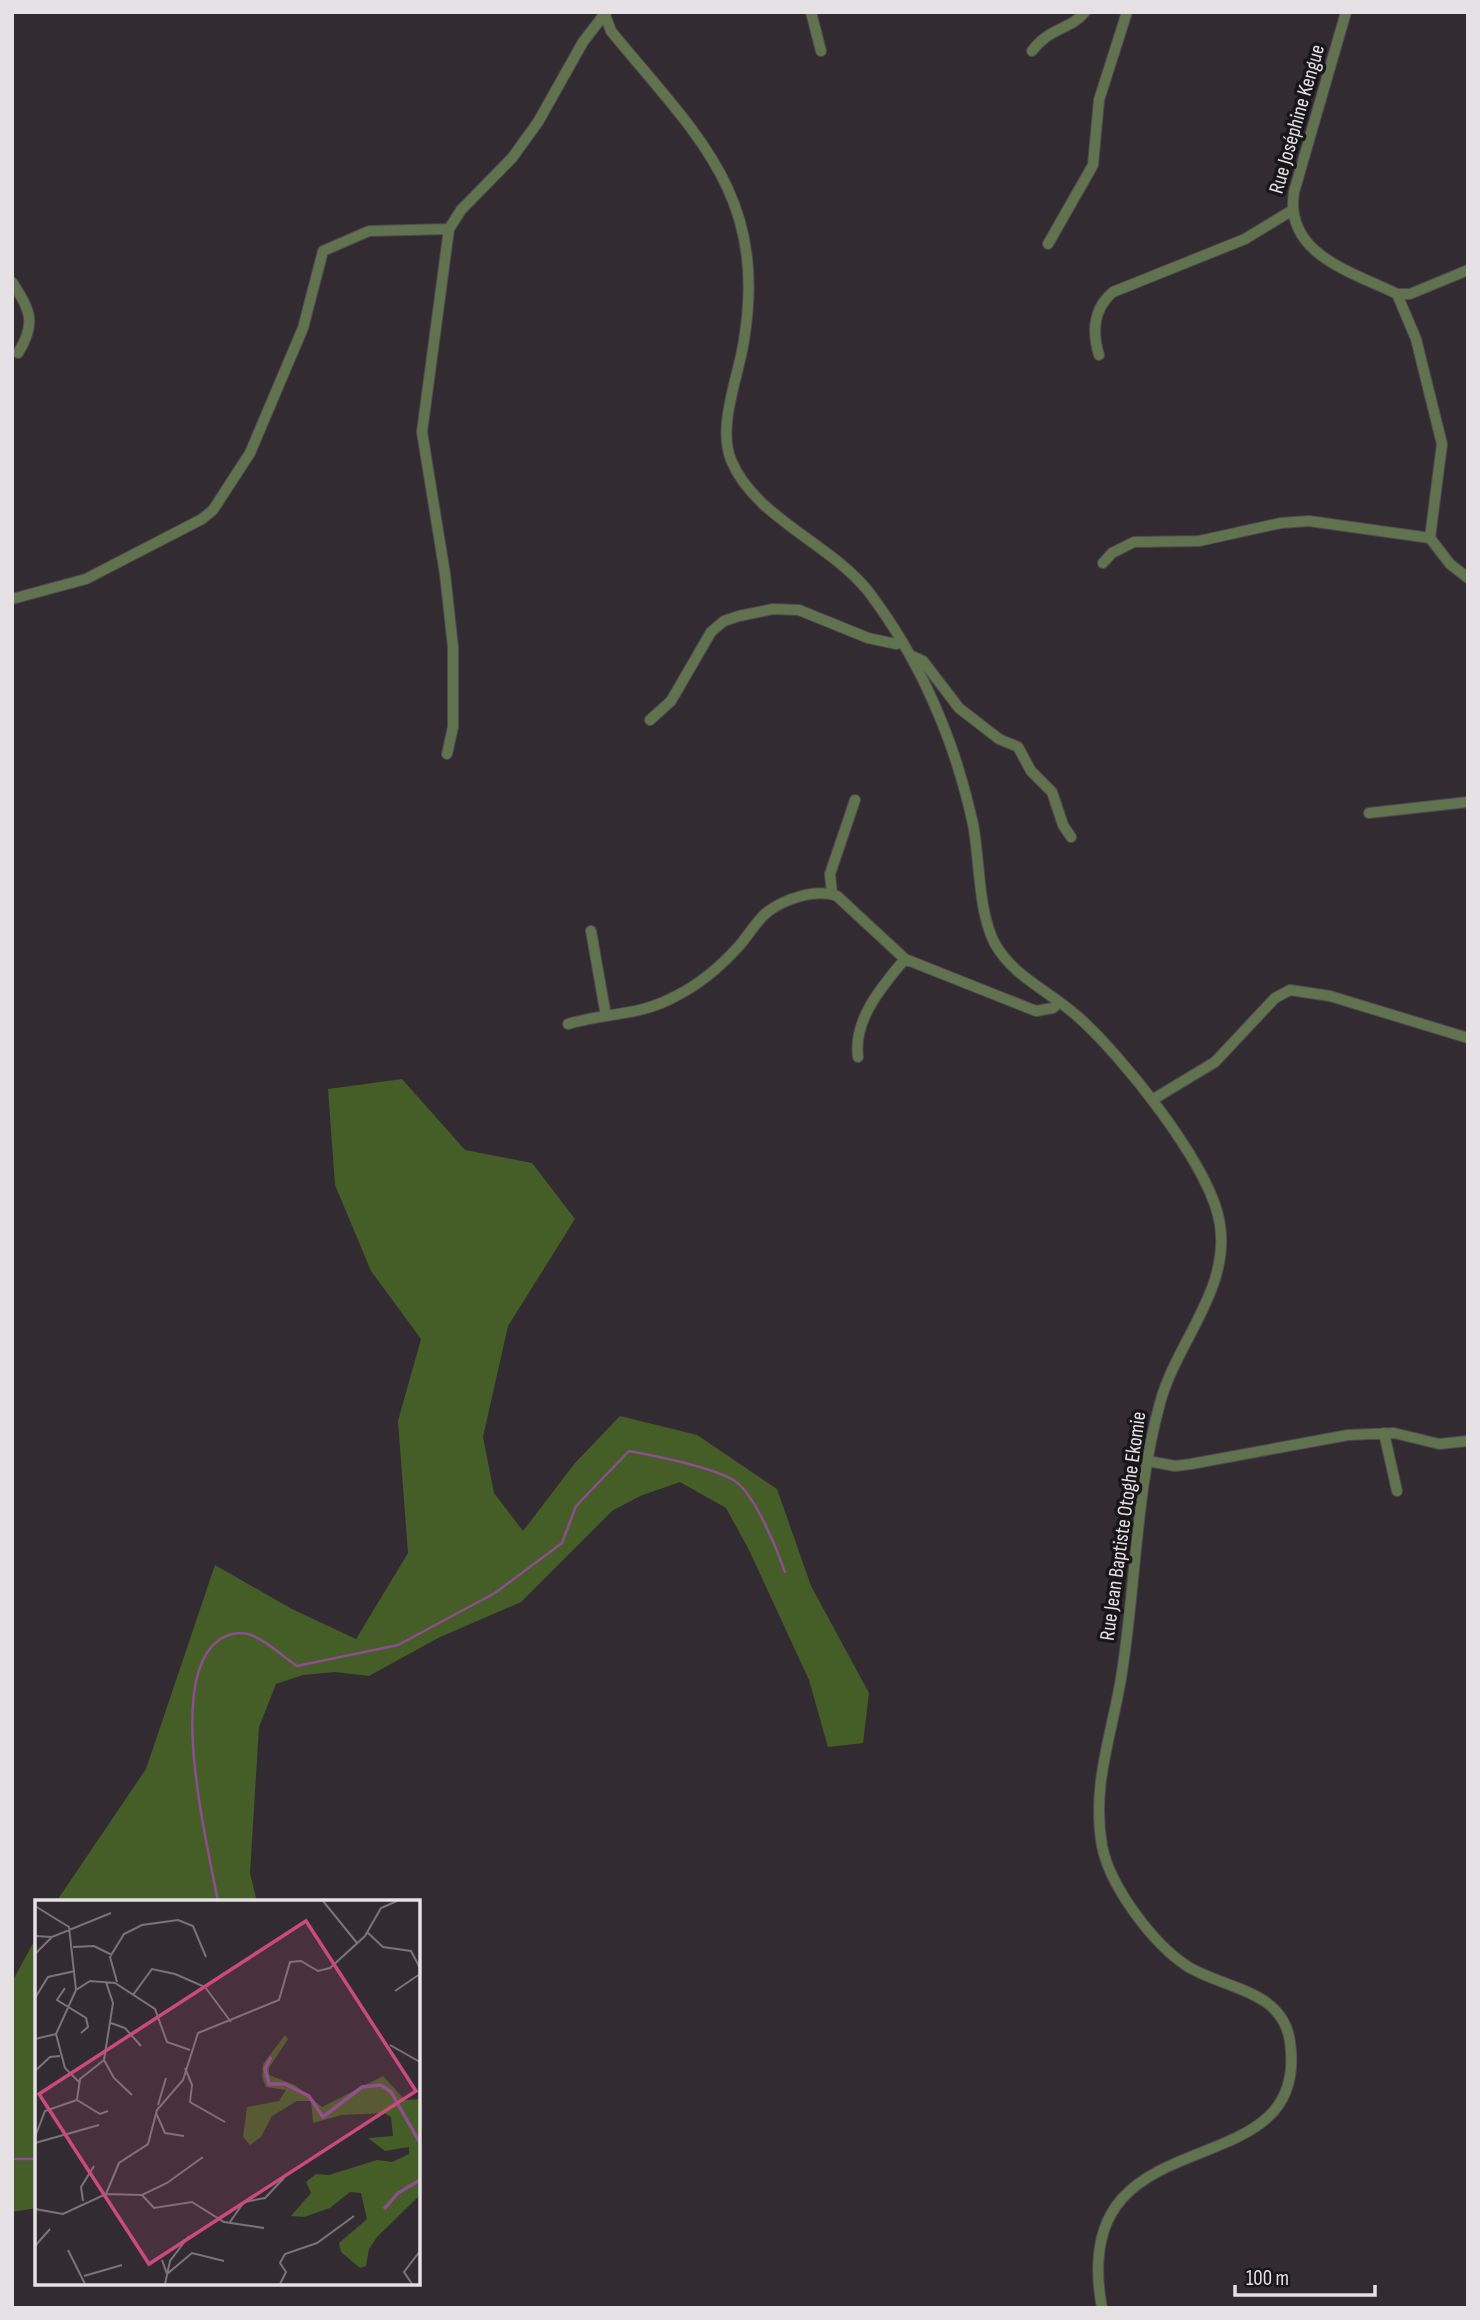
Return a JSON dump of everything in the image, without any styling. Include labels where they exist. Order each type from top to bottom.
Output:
[{"type":"street","points":[[811,12],[821,51]]},
{"type":"street","points":[[1032,51],[1053,30],[1074,22],[1085,12]]},
{"type":"street","points":[[1048,244],[1093,165],[1099,100],[1126,12]]},
{"type":"street","name":"Rue Joséphine Kengue","points":[[1346,12],[1291,211],[1300,231],[1315,252],[1397,294]]},
{"type":"street","points":[[447,754],[453,727],[453,647],[445,574],[422,432],[449,229],[461,210],[512,158],[538,122],[583,42],[603,14]]},
{"type":"street","name":"Rue Jean Baptiste Otoghe Ekomie","points":[[603,14],[611,31],[714,158],[741,216],[750,291],[746,332],[727,433],[728,454],[749,486],[788,525],[855,577],[912,656],[943,727],[972,820],[986,918],[992,938],[1024,977],[1059,1002],[1116,1054],[1152,1100],[1203,1177],[1212,1196],[1222,1232],[1219,1269],[1166,1384],[1149,1461],[1121,1679],[1101,1766],[1098,1793],[1105,1859],[1129,1904],[1169,1951],[1186,1966],[1251,1993],[1271,2006],[1285,2022],[1291,2063],[1286,2089],[1275,2111],[1255,2130],[1145,2176],[1122,2195],[1106,2224],[1098,2253],[1097,2281],[1102,2308]]},
{"type":"street","points":[[1099,355],[1094,340],[1095,323],[1099,309],[1112,292],[1245,239],[1291,211]]},
{"type":"street","points":[[12,599],[86,579],[202,519],[213,510],[239,474],[260,431],[303,328],[323,251],[369,231],[449,229]]},
{"type":"street","points":[[1468,270],[1410,294],[1397,294],[1416,339],[1442,444],[1430,538],[1450,564],[1468,578]]},
{"type":"street","points":[[12,282],[24,301],[31,324],[29,335],[18,353]]},
{"type":"street","points":[[1103,563],[1112,553],[1134,542],[1199,541],[1281,523],[1309,522],[1430,538]]},
{"type":"street","points":[[650,720],[671,701],[711,632],[724,621],[739,616],[773,609],[799,610],[868,638],[896,644],[902,642]]},
{"type":"street","points":[[912,656],[923,661],[959,708],[999,739],[1018,747],[1031,771],[1052,792],[1063,825],[1071,837]]},
{"type":"street","points":[[832,894],[830,874],[855,800]]},
{"type":"street","points":[[1369,813],[1468,802]]},
{"type":"street","points":[[568,1024],[647,1010],[678,995],[709,975],[766,914],[791,900],[813,894],[832,894],[905,959],[1021,1008],[1044,1010],[1059,1002]]},
{"type":"street","points":[[591,931],[606,1016]]},
{"type":"street","points":[[858,1058],[858,1031],[877,996],[905,959]]},
{"type":"street","points":[[1152,1100],[1215,1062],[1275,998],[1290,990],[1330,996],[1468,1038]]},
{"type":"street","points":[[1384,1433],[1397,1491]]},
{"type":"street","points":[[1149,1461],[1175,1466],[1191,1464],[1348,1435],[1384,1433],[1439,1444],[1468,1441]]},
{"type":"green space","points":[[402,1079],[465,1150],[532,1163],[575,1219],[508,1326],[483,1437],[494,1493],[523,1531],[575,1463],[620,1416],[697,1435],[777,1489],[811,1586],[869,1693],[863,1743],[828,1747],[809,1680],[749,1550],[726,1508],[680,1482],[640,1496],[612,1511],[521,1602],[438,1638],[369,1676],[335,1672],[303,1675],[276,1684],[259,1727],[250,1873],[257,1900],[57,1900],[146,1769],[215,1565],[292,1609],[356,1639],[408,1553],[398,1421],[421,1339],[371,1271],[335,1185],[328,1089]]},
{"type":"green space","points":[[35,1940],[35,2208],[12,2212],[12,1982]]},
{"type":"waterway","points":[[218,1900],[194,1764],[192,1725],[195,1689],[203,1660],[222,1638],[236,1633],[254,1636],[297,1666],[398,1645],[495,1593],[562,1543],[576,1506],[629,1451],[699,1467],[735,1481],[758,1510],[785,1572]]},
{"type":"waterway","points":[[12,2159],[35,2159]]}]
